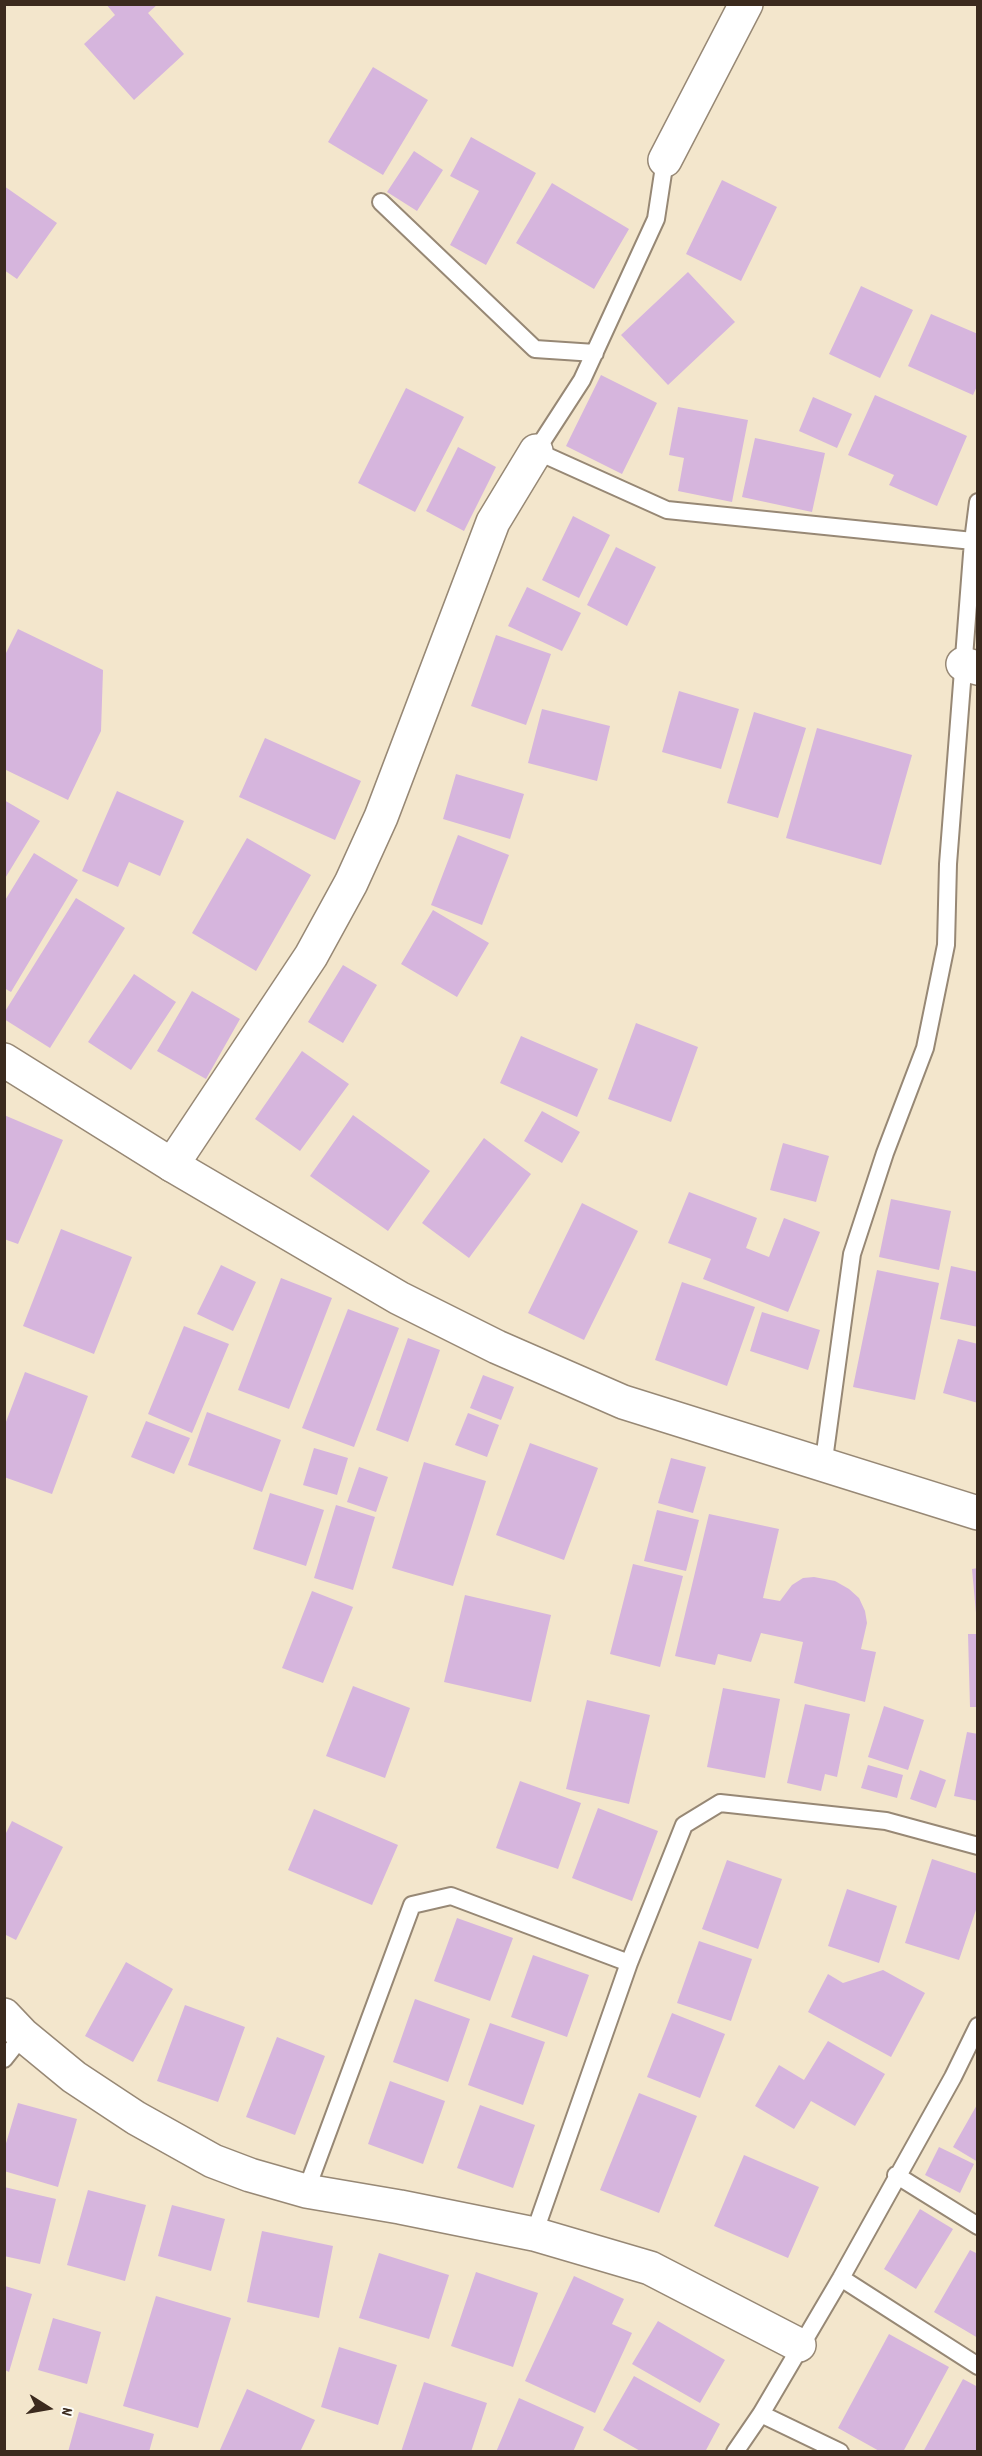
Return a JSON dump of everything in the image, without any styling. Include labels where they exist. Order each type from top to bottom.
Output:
[{"type":"street","points":[[665,160],[746,4]]},
{"type":"street","points":[[172,1166],[311,956],[351,883],[381,816],[493,522],[536,451]]},
{"type":"street","points":[[4,1060],[172,1166],[399,1298],[497,1347],[623,1402],[823,1467],[978,1513]]},
{"type":"street","points":[[11,2036],[136,2118],[213,2161],[306,2192],[400,2207],[534,2234],[650,2268],[800,2345]]},
{"type":"lane","points":[[665,160],[656,219],[582,380],[536,451],[667,510],[973,541]]},
{"type":"lane","points":[[381,202],[535,349],[595,353]]},
{"type":"lane","points":[[823,1467],[852,1254],[885,1154],[925,1048],[946,945],[948,864],[970,666],[973,541],[978,502]]},
{"type":"lane","points":[[534,2234],[629,1963],[684,1825],[720,1803],[886,1821],[978,1846]]},
{"type":"lane","points":[[306,2192],[412,1905],[451,1896],[629,1963]]},
{"type":"lane","points":[[735,2451],[761,2414],[841,2278],[896,2175],[953,2077],[978,2026]]},
{"type":"lane","points":[[896,2175],[978,2226]]},
{"type":"lane","points":[[841,2278],[978,2366]]},
{"type":"lane","points":[[761,2414],[840,2451]]},
{"type":"building","points":[[106,4],[158,4],[148,13],[184,54],[134,100],[84,44],[115,15]]},
{"type":"building","points":[[373,67],[428,100],[383,175],[328,142]]},
{"type":"building","points":[[471,137],[536,173],[486,265],[450,245],[479,191],[450,176]]},
{"type":"building","points":[[414,151],[443,170],[417,211],[387,192]]},
{"type":"building","points":[[722,180],[777,207],[741,281],[686,254]]},
{"type":"building","points":[[552,183],[629,229],[594,289],[516,243]]},
{"type":"building","points":[[4,186],[57,223],[17,279],[4,270]]},
{"type":"building","points":[[688,272],[735,322],[668,385],[621,335]]},
{"type":"building","points":[[861,286],[913,310],[880,378],[829,354]]},
{"type":"building","points":[[931,314],[978,334],[978,384],[973,395],[908,366]]},
{"type":"building","points":[[601,375],[657,403],[622,474],[566,446]]},
{"type":"building","points":[[406,388],[464,417],[415,512],[358,483]]},
{"type":"building","points":[[875,395],[967,436],[937,506],[889,485],[894,475],[848,455]]},
{"type":"building","points":[[813,397],[852,414],[837,448],[799,431]]},
{"type":"building","points":[[678,407],[748,420],[732,502],[678,491],[684,458],[669,455]]},
{"type":"building","points":[[755,438],[825,453],[812,512],[742,497]]},
{"type":"building","points":[[458,447],[496,467],[464,531],[426,511]]},
{"type":"building","points":[[573,516],[610,535],[579,598],[542,580]]},
{"type":"building","points":[[616,547],[656,567],[627,626],[587,605]]},
{"type":"building","points":[[527,587],[581,613],[562,651],[508,626]]},
{"type":"building","points":[[18,629],[103,670],[101,731],[68,800],[4,769],[4,657]]},
{"type":"building","points":[[496,635],[551,654],[526,725],[471,706]]},
{"type":"building","points":[[679,691],[739,709],[721,769],[662,752]]},
{"type":"building","points":[[542,709],[610,726],[597,781],[528,763]]},
{"type":"building","points":[[754,712],[806,728],[778,818],[727,803]]},
{"type":"building","points":[[817,728],[912,755],[881,865],[786,838]]},
{"type":"building","points":[[265,738],[361,781],[335,840],[239,797]]},
{"type":"building","points":[[456,774],[524,794],[510,839],[443,819]]},
{"type":"building","points":[[117,791],[184,821],[160,876],[129,862],[118,887],[82,871]]},
{"type":"building","points":[[4,800],[40,821],[4,880]]},
{"type":"building","points":[[458,835],[509,855],[482,925],[431,905]]},
{"type":"building","points":[[247,838],[311,875],[256,971],[192,933]]},
{"type":"building","points":[[34,853],[78,880],[11,992],[4,988],[4,902]]},
{"type":"building","points":[[76,898],[125,928],[50,1048],[4,1019],[4,1013]]},
{"type":"building","points":[[433,910],[489,943],[457,997],[401,964]]},
{"type":"building","points":[[343,965],[377,985],[343,1043],[308,1022]]},
{"type":"building","points":[[134,974],[176,1002],[131,1070],[88,1042]]},
{"type":"building","points":[[192,991],[240,1019],[206,1079],[157,1051]]},
{"type":"building","points":[[636,1023],[698,1047],[671,1122],[608,1099]]},
{"type":"building","points":[[521,1036],[598,1069],[577,1117],[500,1083]]},
{"type":"building","points":[[302,1051],[349,1084],[300,1151],[255,1119]]},
{"type":"building","points":[[542,1111],[580,1132],[562,1163],[524,1141]]},
{"type":"building","points":[[4,1115],[63,1140],[18,1244],[4,1239]]},
{"type":"building","points":[[353,1115],[430,1171],[388,1231],[310,1176]]},
{"type":"building","points":[[484,1138],[531,1174],[469,1258],[422,1223]]},
{"type":"building","points":[[783,1143],[829,1156],[816,1202],[770,1190]]},
{"type":"building","points":[[689,1192],[757,1218],[746,1248],[769,1257],[784,1218],[820,1232],[788,1312],[703,1279],[711,1259],[668,1243]]},
{"type":"building","points":[[891,1199],[951,1211],[939,1270],[879,1257]]},
{"type":"building","points":[[582,1203],[638,1231],[584,1340],[528,1313]]},
{"type":"building","points":[[61,1229],[132,1257],[94,1354],[23,1326]]},
{"type":"building","points":[[221,1265],[256,1282],[233,1331],[197,1314]]},
{"type":"building","points":[[951,1266],[978,1272],[978,1327],[940,1319]]},
{"type":"building","points":[[877,1270],[939,1283],[915,1400],[853,1387]]},
{"type":"building","points":[[281,1278],[332,1298],[289,1409],[238,1390]]},
{"type":"building","points":[[682,1282],[755,1307],[727,1386],[655,1360]]},
{"type":"building","points":[[348,1309],[399,1328],[354,1447],[302,1428]]},
{"type":"building","points":[[762,1312],[820,1330],[808,1370],[750,1351]]},
{"type":"building","points":[[184,1326],[229,1344],[192,1433],[148,1414]]},
{"type":"building","points":[[408,1338],[440,1350],[408,1442],[376,1430]]},
{"type":"building","points":[[958,1339],[978,1344],[978,1403],[943,1393]]},
{"type":"building","points":[[25,1372],[88,1396],[52,1494],[4,1477],[4,1427]]},
{"type":"building","points":[[483,1375],[514,1387],[501,1420],[470,1408]]},
{"type":"building","points":[[207,1412],[281,1440],[262,1492],[188,1465]]},
{"type":"building","points":[[468,1413],[499,1425],[487,1457],[455,1445]]},
{"type":"building","points":[[146,1421],[190,1438],[174,1474],[131,1457]]},
{"type":"building","points":[[530,1443],[598,1468],[564,1560],[496,1535]]},
{"type":"building","points":[[314,1448],[348,1458],[337,1495],[303,1485]]},
{"type":"building","points":[[671,1458],[706,1467],[693,1513],[658,1503]]},
{"type":"building","points":[[424,1462],[486,1481],[453,1586],[392,1568]]},
{"type":"building","points":[[359,1467],[388,1477],[376,1512],[347,1502]]},
{"type":"building","points":[[270,1493],[324,1510],[306,1566],[253,1549]]},
{"type":"building","points":[[336,1505],[375,1517],[353,1590],[314,1578]]},
{"type":"building","points":[[657,1510],[699,1520],[686,1571],[644,1561]]},
{"type":"building","points":[[709,1514],[779,1529],[763,1598],[780,1601],[792,1585],[803,1578],[814,1577],[835,1581],[859,1598],[867,1623],[861,1649],[876,1652],[865,1702],[794,1683],[803,1642],[761,1633],[751,1662],[718,1654],[715,1665],[675,1656]]},
{"type":"building","points":[[633,1564],[683,1576],[660,1667],[610,1654]]},
{"type":"building","points":[[978,1568],[978,1613],[976,1613],[972,1569]]},
{"type":"building","points":[[312,1591],[353,1607],[323,1683],[282,1668]]},
{"type":"building","points":[[465,1595],[551,1615],[531,1702],[444,1682]]},
{"type":"building","points":[[968,1634],[978,1634],[978,1707],[970,1707]]},
{"type":"building","points":[[353,1686],[410,1708],[385,1778],[326,1756]]},
{"type":"building","points":[[723,1688],[780,1699],[765,1778],[707,1767]]},
{"type":"building","points":[[587,1700],[650,1715],[629,1804],[566,1789]]},
{"type":"building","points":[[805,1704],[850,1714],[837,1777],[825,1774],[821,1791],[787,1783]]},
{"type":"building","points":[[884,1706],[924,1720],[908,1770],[868,1757]]},
{"type":"building","points":[[967,1732],[978,1734],[978,1801],[954,1796]]},
{"type":"building","points":[[868,1765],[903,1775],[897,1798],[861,1788]]},
{"type":"building","points":[[920,1770],[946,1780],[936,1808],[910,1799]]},
{"type":"building","points":[[520,1781],[581,1803],[558,1869],[496,1848]]},
{"type":"building","points":[[598,1808],[658,1831],[632,1901],[572,1878]]},
{"type":"building","points":[[314,1809],[398,1845],[372,1905],[288,1870]]},
{"type":"building","points":[[12,1821],[63,1847],[16,1940],[4,1934],[4,1837]]},
{"type":"building","points":[[932,1859],[978,1874],[978,1904],[959,1960],[905,1943]]},
{"type":"building","points":[[727,1860],[782,1879],[758,1949],[702,1929]]},
{"type":"building","points":[[847,1889],[897,1906],[879,1963],[828,1946]]},
{"type":"building","points":[[457,1918],[513,1938],[490,2001],[434,1981]]},
{"type":"building","points":[[699,1941],[752,1959],[731,2021],[677,2003]]},
{"type":"building","points":[[533,1955],[589,1975],[567,2037],[511,2017]]},
{"type":"building","points":[[126,1962],[173,1989],[133,2062],[85,2036]]},
{"type":"building","points":[[883,1970],[925,1993],[891,2057],[808,2012],[828,1974],[843,1983]]},
{"type":"building","points":[[415,1999],[470,2019],[448,2082],[393,2062]]},
{"type":"building","points":[[185,2005],[245,2027],[218,2102],[157,2081]]},
{"type":"building","points":[[672,2013],[725,2034],[700,2098],[647,2077]]},
{"type":"building","points":[[490,2023],[545,2042],[523,2105],[468,2085]]},
{"type":"building","points":[[277,2037],[325,2056],[295,2135],[246,2117]]},
{"type":"building","points":[[828,2041],[885,2074],[855,2126],[811,2101],[794,2129],[755,2106],[779,2065],[804,2080]]},
{"type":"building","points":[[390,2081],[445,2101],[423,2164],[368,2144]]},
{"type":"building","points":[[639,2093],[697,2116],[659,2213],[600,2190]]},
{"type":"building","points":[[18,2103],[77,2119],[58,2187],[4,2171],[4,2150]]},
{"type":"building","points":[[978,2103],[978,2162],[953,2147]]},
{"type":"building","points":[[480,2105],[535,2125],[513,2188],[457,2168]]},
{"type":"building","points":[[939,2147],[974,2164],[960,2193],[925,2175]]},
{"type":"building","points":[[744,2155],[819,2187],[788,2258],[714,2226]]},
{"type":"building","points":[[4,2187],[56,2199],[40,2264],[4,2256]]},
{"type":"building","points":[[88,2190],[146,2205],[125,2281],[67,2265]]},
{"type":"building","points":[[172,2205],[225,2219],[211,2271],[158,2256]]},
{"type":"building","points":[[920,2209],[953,2229],[916,2289],[884,2269]]},
{"type":"building","points":[[262,2231],[333,2246],[319,2318],[247,2302]]},
{"type":"building","points":[[970,2250],[978,2254],[978,2338],[934,2312]]},
{"type":"building","points":[[379,2253],[449,2275],[429,2339],[359,2318]]},
{"type":"building","points":[[476,2272],[538,2293],[513,2367],[451,2346]]},
{"type":"building","points":[[574,2276],[624,2299],[612,2324],[632,2333],[595,2413],[525,2381]]},
{"type":"building","points":[[5,2286],[32,2294],[9,2372],[5,2370]]},
{"type":"building","points":[[156,2296],[231,2318],[198,2428],[123,2406]]},
{"type":"building","points":[[53,2318],[101,2332],[87,2384],[38,2370]]},
{"type":"building","points":[[658,2321],[725,2360],[700,2403],[632,2364]]},
{"type":"building","points":[[889,2334],[949,2367],[903,2452],[881,2452],[838,2428]]},
{"type":"building","points":[[339,2347],[397,2365],[378,2425],[321,2407]]},
{"type":"building","points":[[634,2376],[720,2424],[705,2452],[642,2452],[603,2430]]},
{"type":"building","points":[[963,2379],[978,2387],[978,2452],[923,2452]]},
{"type":"building","points":[[424,2382],[487,2403],[471,2452],[401,2452]]},
{"type":"building","points":[[247,2389],[315,2420],[300,2452],[219,2452]]},
{"type":"building","points":[[519,2398],[584,2427],[573,2452],[496,2452]]},
{"type":"building","points":[[79,2412],[154,2434],[149,2452],[68,2452]]}]
